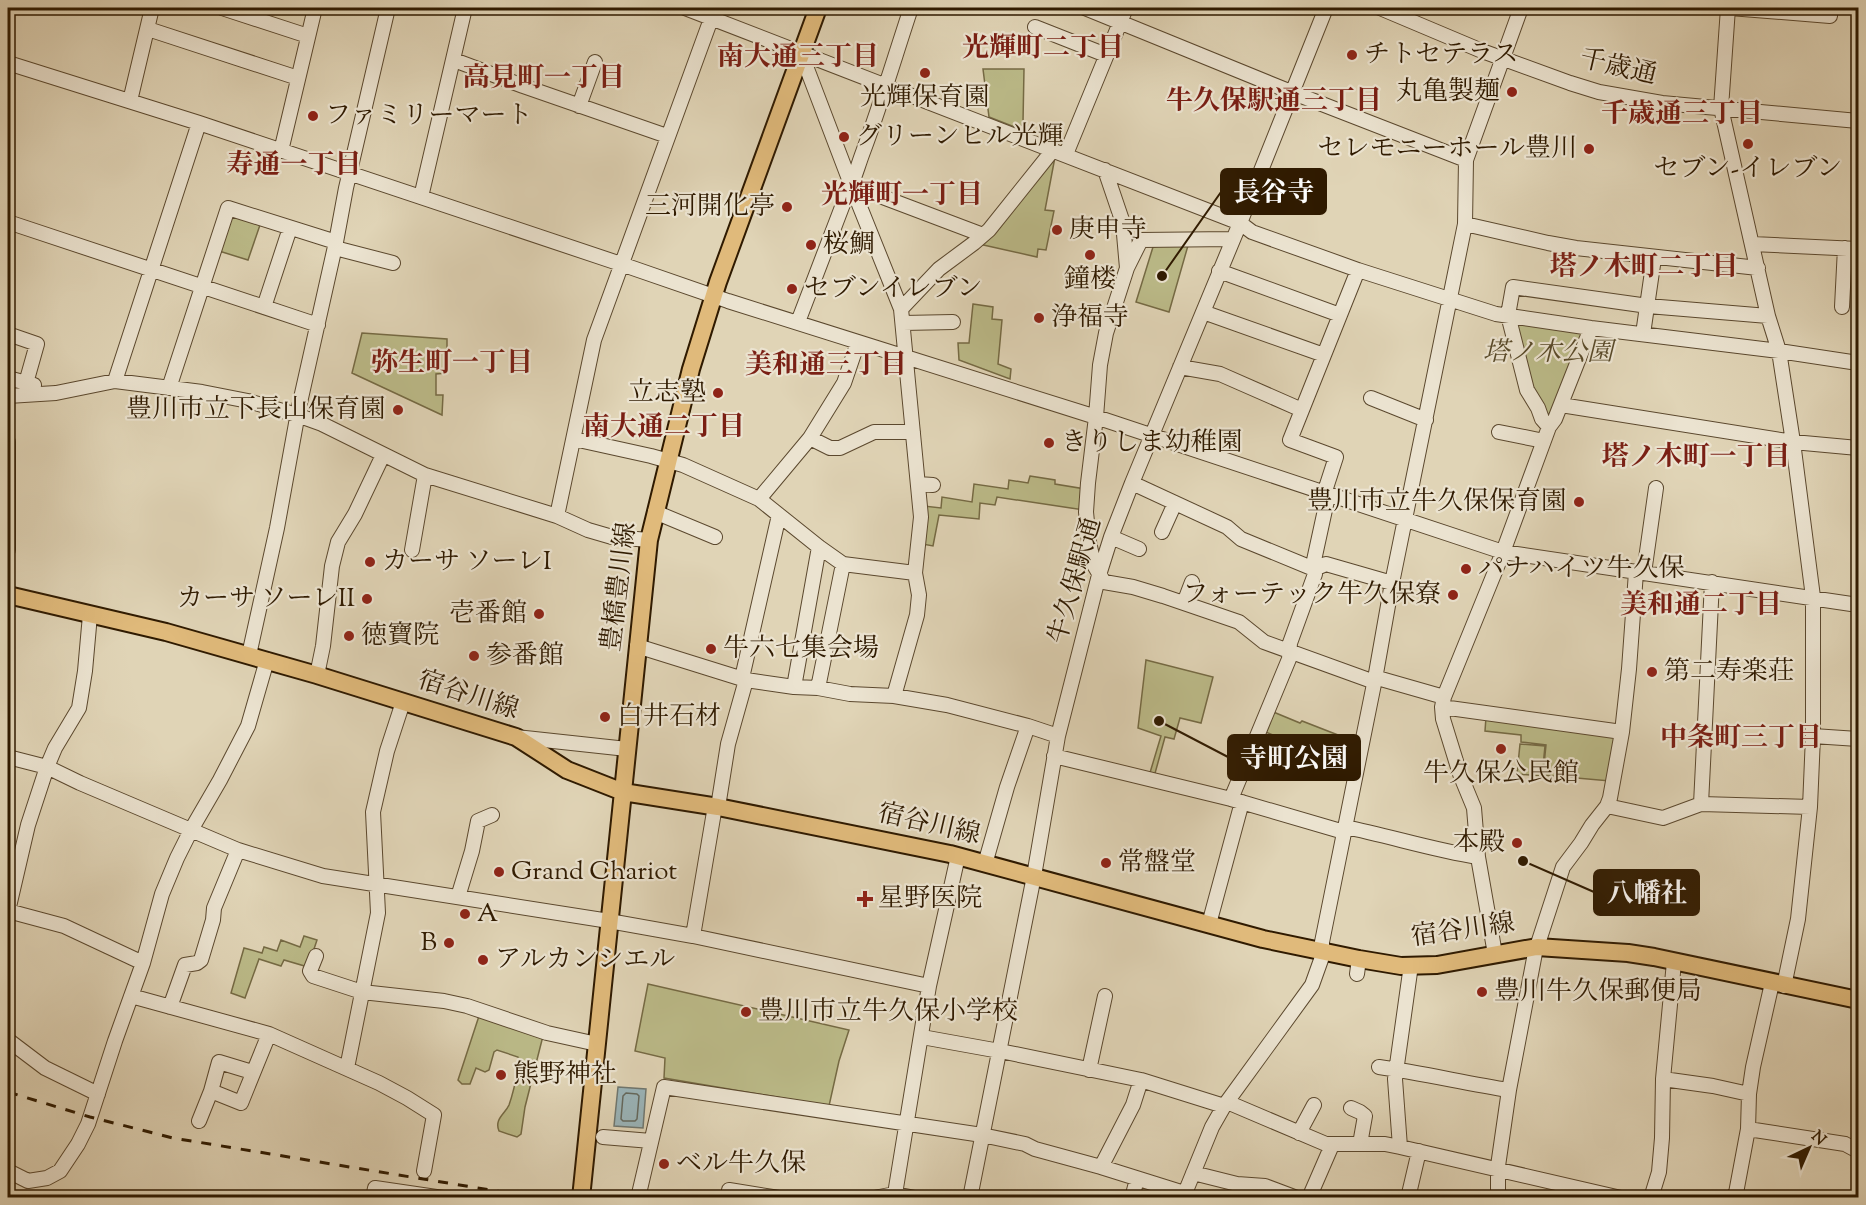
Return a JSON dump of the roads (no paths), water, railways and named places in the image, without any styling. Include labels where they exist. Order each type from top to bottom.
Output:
[{"type":"main road","name":"豊橋豊川線","points":[[581,1197],[649,540],[667,460],[713,296],[818,8]]},
{"type":"main road","name":"宿谷川線","points":[[8,595],[166,632],[267,660],[516,737],[567,770],[623,792],[717,806],[958,856],[1263,939],[1323,951],[1358,966],[1437,965],[1537,947],[1628,953],[1858,1000]]},
{"type":"street","points":[[130,101],[153,8]]},
{"type":"street","points":[[222,8],[308,36]]},
{"type":"street","points":[[281,151],[315,8]]},
{"type":"street","points":[[249,655],[277,528],[297,415],[388,8]]},
{"type":"street","points":[[421,197],[465,8]]},
{"type":"street","points":[[685,8],[713,13],[801,53],[1240,223],[1252,232],[1358,270],[1496,314],[1858,363]]},
{"type":"street","points":[[798,322],[844,199],[852,187],[855,172],[884,95],[911,8]]},
{"type":"street","points":[[1085,8],[1466,160]]},
{"type":"street","points":[[902,316],[939,269],[983,235],[1059,152],[1107,56],[1126,8]]},
{"type":"street","name":"牛久保駅通","points":[[970,1197],[1034,876],[1058,736],[1099,575],[1132,483],[1326,8]]},
{"type":"street","name":"千歳通","points":[[1380,8],[1502,58],[1599,92],[1638,100],[1858,121]]},
{"type":"street","points":[[638,1197],[664,1087],[982,1135],[1025,1144],[1184,1195],[1212,1127],[1226,1104],[1309,991],[1317,976],[1392,583],[1465,224],[1466,160],[1521,8]]},
{"type":"street","points":[[1738,1196],[1748,1129],[1749,1094],[1753,1067],[1798,919],[1810,807],[1813,736],[1813,597],[1779,351],[1768,316],[1721,108],[1729,8],[1830,16]]},
{"type":"street","points":[[557,516],[594,340],[713,13]]},
{"type":"street","points":[[1035,27],[1107,56]]},
{"type":"street","points":[[148,28],[298,78]]},
{"type":"street","points":[[801,53],[902,316],[913,432],[923,467],[918,484],[921,517],[915,573],[919,595],[917,615],[894,696]]},
{"type":"street","points":[[454,60],[668,136]]},
{"type":"street","points":[[579,106],[595,62]]},
{"type":"street","points":[[8,63],[198,123],[713,296],[1096,417],[1503,552],[1858,605]]},
{"type":"street","points":[[115,381],[198,123]]},
{"type":"street","points":[[1105,170],[1123,223],[1127,268]]},
{"type":"street","points":[[852,187],[983,235]]},
{"type":"street","points":[[169,388],[228,208],[393,263]]},
{"type":"street","points":[[8,237],[10,223],[318,325]]},
{"type":"street","points":[[1465,224],[1548,243],[1654,258],[1758,268]]},
{"type":"street","points":[[264,307],[290,228]]},
{"type":"street","points":[[1232,238],[1141,240],[1127,268],[1106,333],[1100,366],[1086,512],[1094,565],[1104,582],[1133,587],[1239,622],[1264,642],[1369,680],[1381,680],[1443,702],[1622,732]]},
{"type":"street","points":[[1752,244],[1852,248],[1842,307]]},
{"type":"street","points":[[1643,334],[1654,258]]},
{"type":"street","points":[[1209,924],[1237,800],[1289,659],[1289,651],[1315,574],[1313,565],[1326,495],[1336,457],[1290,440],[1358,270]]},
{"type":"street","points":[[1219,271],[1340,315]]},
{"type":"street","points":[[1549,427],[1542,419],[1527,390],[1508,315],[1512,287],[1648,306],[1768,316]]},
{"type":"street","points":[[1203,312],[1324,355]]},
{"type":"street","points":[[902,316],[952,322]]},
{"type":"street","points":[[1495,954],[1478,857],[1474,808],[1448,737],[1443,719],[1443,702],[1503,552],[1549,427],[1555,419],[1591,328]]},
{"type":"street","points":[[8,333],[37,344],[26,382]]},
{"type":"street","points":[[759,499],[810,438],[844,383],[858,342]]},
{"type":"street","points":[[1180,367],[1220,374],[1302,410]]},
{"type":"street","points":[[8,378],[56,393]]},
{"type":"street","points":[[8,396],[56,393],[115,381],[202,392],[248,401],[322,424],[425,475],[557,516],[588,530],[612,537],[649,540]]},
{"type":"street","points":[[1371,398],[1425,420]]},
{"type":"street","points":[[1560,405],[1793,442],[1858,448]]},
{"type":"street","points":[[810,438],[830,448],[840,448],[874,432],[913,432]]},
{"type":"street","points":[[1499,432],[1544,441]]},
{"type":"street","points":[[574,439],[683,465],[759,499],[843,564],[915,573]]},
{"type":"street","points":[[8,442],[8,550]]},
{"type":"street","points":[[317,675],[323,646],[332,566],[338,542],[355,514],[384,455]]},
{"type":"street","points":[[412,550],[425,475]]},
{"type":"street","points":[[1132,483],[1227,527],[1241,538],[1314,569],[1326,564],[1392,583]]},
{"type":"street","points":[[918,484],[933,485]]},
{"type":"street","points":[[1498,1197],[1498,1169],[1509,1090],[1535,953],[1563,867],[1607,806],[1610,798],[1622,732],[1640,573],[1656,488]]},
{"type":"street","points":[[1162,532],[1175,503]]},
{"type":"street","points":[[655,512],[715,537]]},
{"type":"street","points":[[693,936],[728,744],[778,515]]},
{"type":"street","points":[[1111,537],[1139,549]]},
{"type":"street","points":[[794,687],[819,547]]},
{"type":"street","points":[[818,688],[843,564]]},
{"type":"street","points":[[1184,603],[1192,582]]},
{"type":"street","points":[[1701,804],[1712,582]]},
{"type":"street","points":[[90,615],[79,708],[55,748],[47,767],[28,825],[8,911],[64,926],[143,963]]},
{"type":"street","points":[[638,646],[744,679],[850,694],[894,696],[947,705],[1058,736]]},
{"type":"street","points":[[8,1171],[28,1182],[47,1178],[60,1171],[83,1134],[143,963],[162,894],[190,830],[220,780],[248,726],[267,660]]},
{"type":"street","points":[[347,1068],[378,913],[372,812],[387,751],[403,702]]},
{"type":"street","points":[[985,864],[1007,787],[1028,726]]},
{"type":"street","points":[[1813,736],[1858,740]]},
{"type":"street","points":[[516,737],[627,749]]},
{"type":"street","points":[[1054,756],[1237,800],[1345,829],[1395,837],[1449,852],[1478,857]]},
{"type":"street","points":[[8,757],[47,767],[238,850],[323,876],[693,936],[929,986]]},
{"type":"street","points":[[1607,806],[1663,818],[1701,804],[1810,807]]},
{"type":"street","points":[[458,897],[472,851],[478,821],[492,815]]},
{"type":"street","points":[[170,1006],[185,965],[201,960],[213,920],[214,908],[238,850]]},
{"type":"street","points":[[895,1194],[929,986],[958,856]]},
{"type":"street","points":[[316,956],[310,971],[313,976],[362,992],[444,1001],[467,1006],[547,1033],[597,1044]]},
{"type":"street","points":[[1651,1197],[1659,1172],[1662,1138],[1662,1079],[1674,962]]},
{"type":"street","points":[[1400,1147],[1395,1079],[1411,965]]},
{"type":"street","points":[[131,996],[269,1034],[347,1068],[407,1098],[434,1115],[424,1172]]},
{"type":"street","points":[[1089,1070],[1105,996]]},
{"type":"street","points":[[211,1091],[241,1103],[269,1034]]},
{"type":"street","points":[[922,1037],[1141,1080],[1226,1104],[1332,1145],[1385,1144],[1621,1197]]},
{"type":"street","points":[[8,1040],[45,1068],[98,1094]]},
{"type":"street","points":[[199,1121],[219,1062],[252,1072]]},
{"type":"street","points":[[1379,1067],[1509,1090]]},
{"type":"street","points":[[1662,1079],[1749,1094]]},
{"type":"street","points":[[1101,1167],[1133,1105],[1141,1080]]},
{"type":"street","points":[[1299,1133],[1314,1105]]},
{"type":"street","points":[[1351,1108],[1365,1116],[1360,1144]]},
{"type":"street","points":[[1748,1129],[1845,1144],[1858,1151]]},
{"type":"street","points":[[603,1137],[651,1142]]},
{"type":"street","points":[[1309,1197],[1332,1145]]},
{"type":"street","points":[[1408,1197],[1419,1151]]},
{"type":"street","points":[[1193,1173],[1237,1184],[1264,1186],[1296,1197]]},
{"type":"street","points":[[1132,1197],[1137,1179]]},
{"type":"street","points":[[373,1197],[375,1188],[443,1197]]},
{"type":"street","points":[[729,1190],[779,1197]]},
{"type":"street","points":[[874,1197],[895,1194],[915,1197]]},
{"type":"water","points":[[618,1087],[646,1089],[643,1128],[614,1126]]},
{"type":"railway","points":[[8,1092],[90,1117],[173,1138],[539,1198]]},
{"type":"place","name":"チトセテラス","points":[[1352,55]]},
{"type":"place","name":"光輝保育園","points":[[925,73]]},
{"type":"place","name":"丸亀製麺","points":[[1512,92]]},
{"type":"place","name":"ファミリーマート","points":[[313,116]]},
{"type":"place","name":"グリーンヒル光輝","points":[[844,137]]},
{"type":"place","name":"セブン-イレブン","points":[[1748,144]]},
{"type":"place","name":"セレモニーホール豊川","points":[[1589,149]]},
{"type":"place","name":"三河開化亭","points":[[787,207]]},
{"type":"place","name":"庚申寺","points":[[1057,230]]},
{"type":"place","name":"桜鯛","points":[[811,245]]},
{"type":"place","name":"鐘楼","points":[[1090,255]]},
{"type":"place","name":"長谷寺","points":[[1162,276]]},
{"type":"place","name":"セブンイレブン","points":[[792,289]]},
{"type":"place","name":"浄福寺","points":[[1039,318]]},
{"type":"place","name":"立志塾","points":[[718,393]]},
{"type":"place","name":"豊川市立下長山保育園","points":[[398,410]]},
{"type":"place","name":"きりしま幼稚園","points":[[1049,443]]},
{"type":"place","name":"豊川市立牛久保保育園","points":[[1579,502]]},
{"type":"place","name":"カーサ ソーレI","points":[[370,562]]},
{"type":"place","name":"パナハイツ牛久保","points":[[1466,569]]},
{"type":"place","name":"フォーテック牛久保寮","points":[[1453,595]]},
{"type":"place","name":"カーサ ソーレII","points":[[367,599]]},
{"type":"place","name":"壱番館","points":[[539,614]]},
{"type":"place","name":"徳寶院","points":[[349,636]]},
{"type":"place","name":"牛六七集会場","points":[[711,649]]},
{"type":"place","name":"参番館","points":[[474,656]]},
{"type":"place","name":"第二寿楽荘","points":[[1652,672]]},
{"type":"place","name":"白井石材","points":[[605,717]]},
{"type":"place","name":"寺町公園","points":[[1159,721]]},
{"type":"place","name":"牛久保公民館","points":[[1501,749]]},
{"type":"place","name":"本殿","points":[[1517,843]]},
{"type":"place","name":"八幡社","points":[[1523,861]]},
{"type":"place","name":"常盤堂","points":[[1106,863]]},
{"type":"place","name":"Grand Chariot","points":[[499,872]]},
{"type":"place","name":"星野医院","points":[[865,899]]},
{"type":"place","name":"A","points":[[465,914]]},
{"type":"place","name":"B","points":[[449,943]]},
{"type":"place","name":"アルカンシエル","points":[[483,960]]},
{"type":"place","name":"豊川牛久保郵便局","points":[[1482,992]]},
{"type":"place","name":"豊川市立牛久保小学校","points":[[746,1012]]},
{"type":"place","name":"熊野神社","points":[[501,1075]]},
{"type":"place","name":"ベル牛久保","points":[[664,1164]]},
{"type":"district","name":"光輝町二丁目","points":[[1043,49]]},
{"type":"district","name":"南大通三丁目","points":[[798,58]]},
{"type":"district","name":"高見町一丁目","points":[[544,79]]},
{"type":"district","name":"牛久保駅通三丁目","points":[[1274,102]]},
{"type":"district","name":"千歳通三丁目","points":[[1682,115]]},
{"type":"district","name":"寿通一丁目","points":[[294,166]]},
{"type":"district","name":"光輝町一丁目","points":[[902,196]]},
{"type":"district","name":"塔ノ木町二丁目","points":[[1644,268]]},
{"type":"district","name":"弥生町一丁目","points":[[452,364]]},
{"type":"district","name":"美和通三丁目","points":[[826,366]]},
{"type":"district","name":"南大通二丁目","points":[[664,428]]},
{"type":"district","name":"塔ノ木町一丁目","points":[[1696,458]]},
{"type":"district","name":"美和通二丁目","points":[[1701,606]]},
{"type":"district","name":"中条町三丁目","points":[[1741,739]]},
{"type":"park label","name":"塔ノ木公園","points":[[1548,353]]}]
